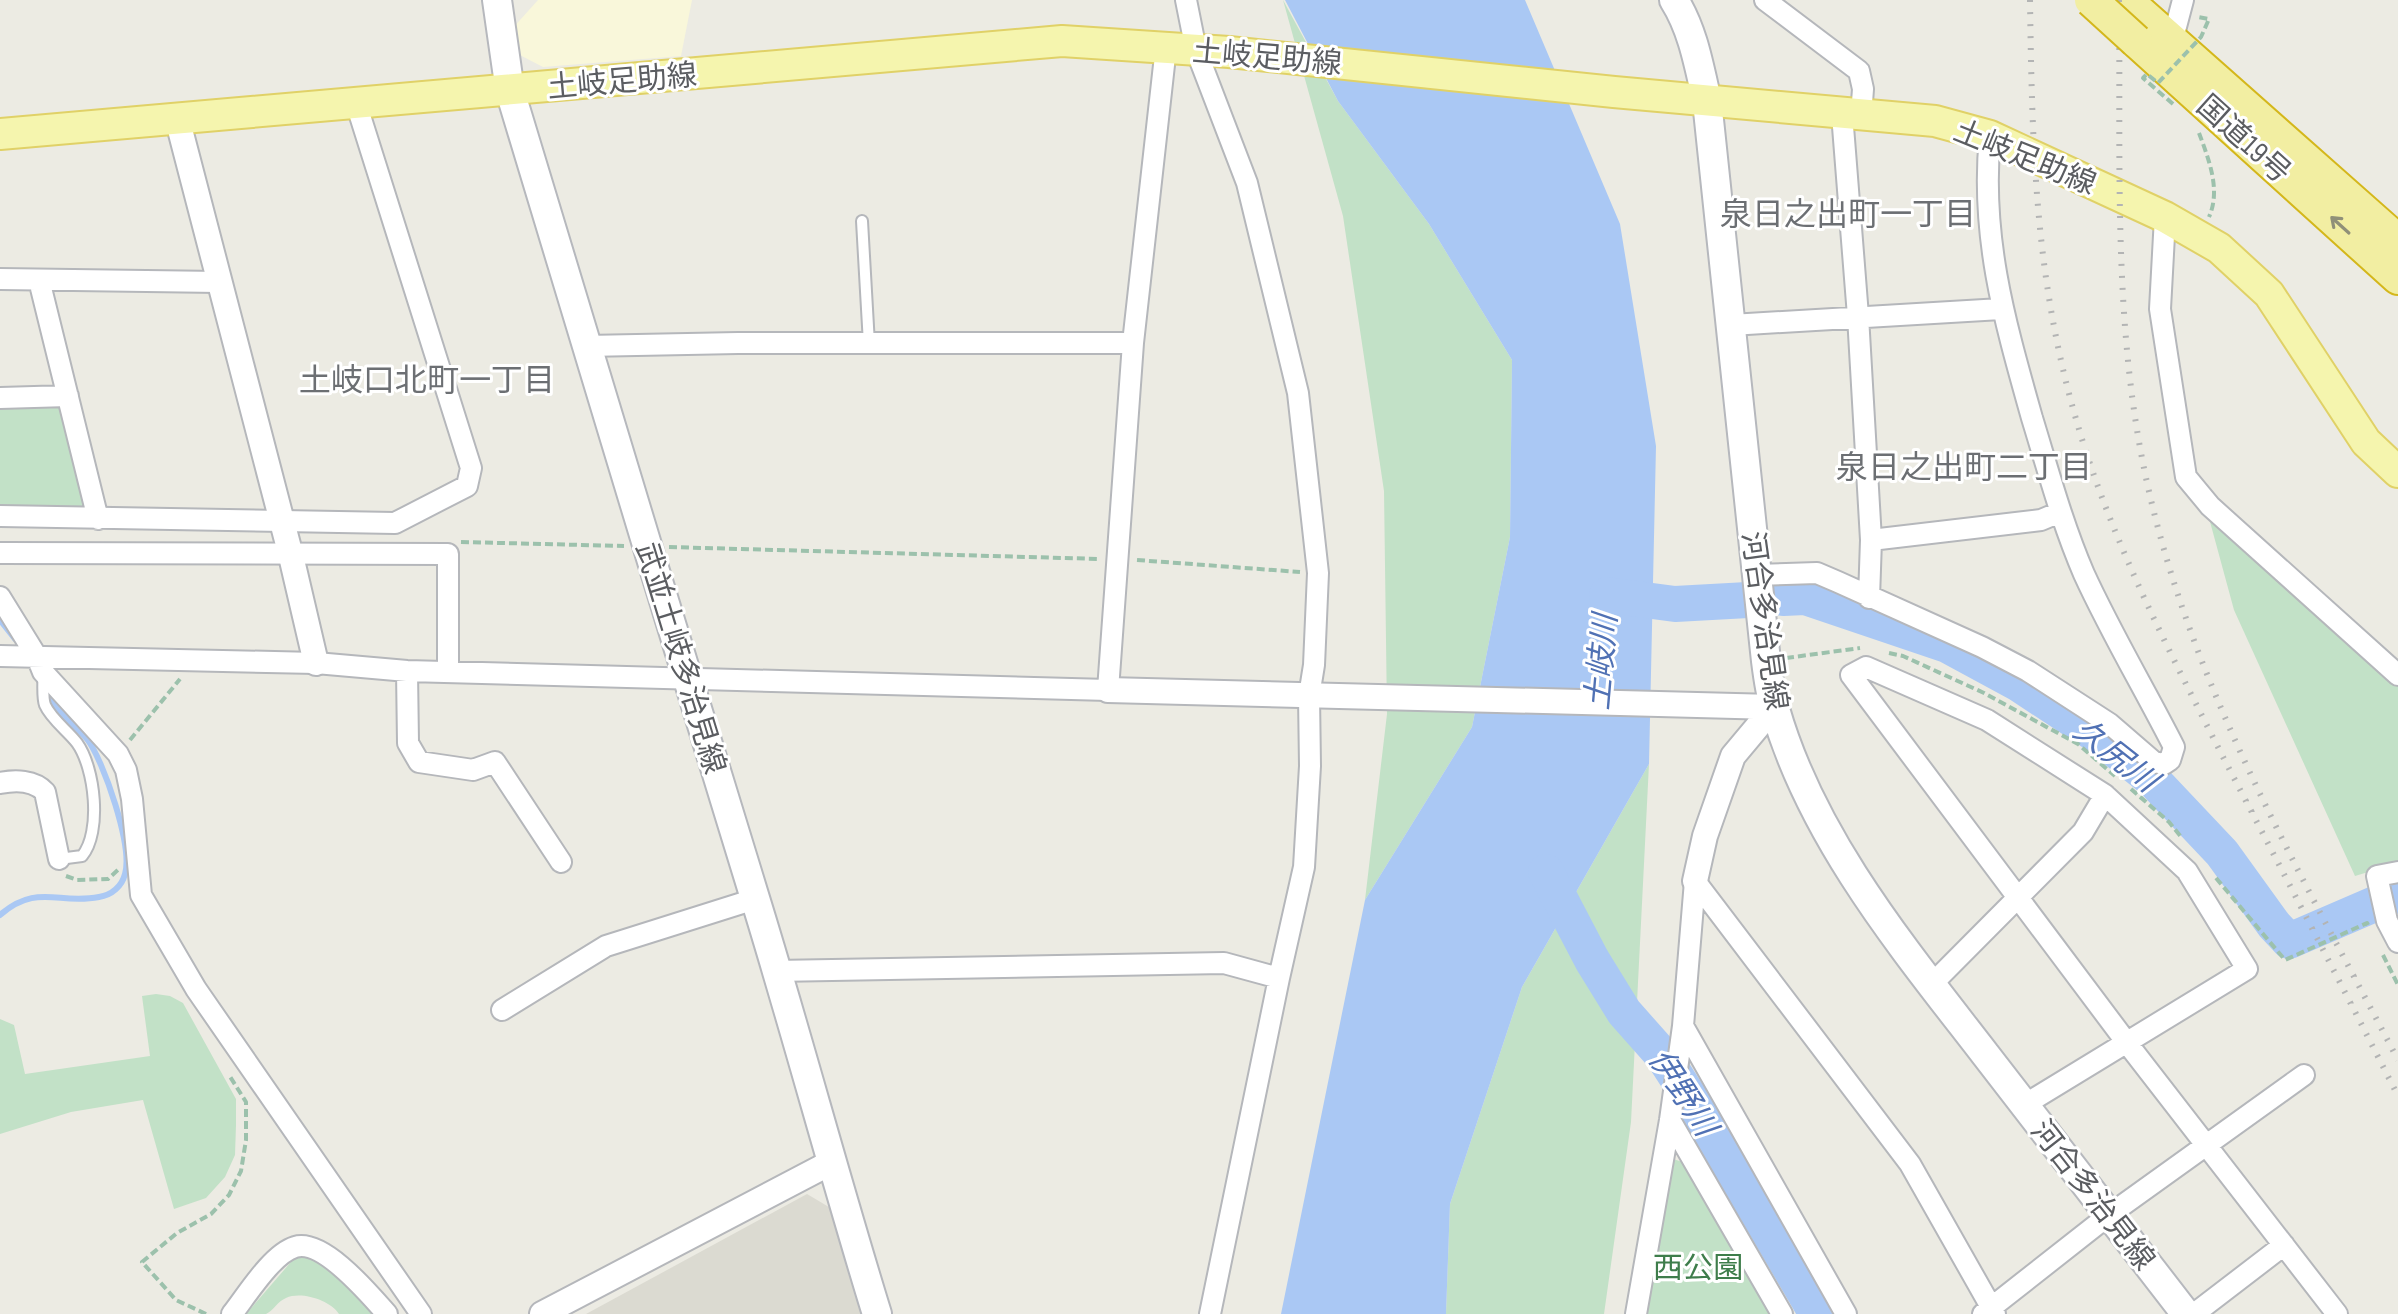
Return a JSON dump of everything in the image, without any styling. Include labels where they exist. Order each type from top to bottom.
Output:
[{"type":"highway","name":"国道19号","points":[[2091,0],[2134,18],[2172,42],[2398,241]]},
{"type":"highway","name":"国道19号","points":[[2134,18],[2398,278]]},
{"type":"main road","name":"武並土岐多治見線","points":[[497,0],[510,91],[755,899],[830,1163],[877,1314]]},
{"type":"main road","name":"河合多治見線","points":[[1674,0],[1683,15],[1696,54],[1707,101],[1755,575],[1774,707],[1808,792],[1831,839],[1866,893],[1932,984],[2186,1314]]},
{"type":"main road","name":"土岐足助線","points":[[1,129],[510,91],[1062,41],[1229,52],[1935,121],[1990,136],[2165,217],[2219,248],[2269,294],[2366,442],[2398,472]]},
{"type":"street","points":[[1186,0],[1196,50],[1247,183],[1298,393],[1318,573],[1315,696],[1304,867],[1210,1314]]},
{"type":"street","points":[[1765,0],[1859,71],[1863,89],[1852,115],[1858,316],[1871,540],[1869,598]]},
{"type":"street","points":[[2172,42],[2183,0]]},
{"type":"street","points":[[1108,690],[1133,343],[1166,47]]},
{"type":"street","points":[[0,516],[395,523],[467,486],[471,468],[356,103]]},
{"type":"street","points":[[177,118],[316,663]]},
{"type":"street","points":[[1755,575],[1817,573],[1924,620],[2028,671],[2110,724],[2154,762],[2164,764],[2170,760],[2174,747],[2085,575],[2060,512],[2001,309],[1989,237],[1986,175],[1990,136]]},
{"type":"street","points":[[2165,217],[2160,309],[2186,477],[2210,506],[2398,675]]},
{"type":"street","points":[[0,279],[219,282]]},
{"type":"street","points":[[39,280],[98,519]]},
{"type":"street","points":[[1731,325],[2001,309]]},
{"type":"street","points":[[586,346],[1133,343]]},
{"type":"street","points":[[0,398],[68,396]]},
{"type":"street","points":[[1871,540],[2041,520],[2060,512]]},
{"type":"street","points":[[0,553],[448,554],[448,671]]},
{"type":"street","points":[[0,597],[40,665],[118,754],[126,770],[132,799],[141,895],[191,992],[421,1314]]},
{"type":"street","points":[[0,656],[40,665],[316,663],[407,671],[1774,707]]},
{"type":"street","points":[[2024,1105],[2127,1043],[2247,969],[2187,871],[2105,795],[1987,720],[1866,667],[1851,675],[2127,1043],[2337,1314]]},
{"type":"street","points":[[407,671],[408,743],[419,762],[473,770],[495,762],[561,862]]},
{"type":"street","points":[[1636,1314],[1670,1120],[1683,1026],[1695,881],[1705,836],[1733,756],[1774,707]]},
{"type":"street","points":[[0,783],[18,781],[41,787],[45,792],[59,859]]},
{"type":"street","points":[[1932,984],[2083,832],[2105,795]]},
{"type":"street","points":[[2398,872],[2377,876],[2387,921],[2398,942]]},
{"type":"street","points":[[1695,881],[1910,1164],[1990,1312],[2109,1215],[2304,1075]]},
{"type":"street","points":[[502,1010],[606,946],[755,899]]},
{"type":"street","points":[[775,971],[1224,963],[1279,978]]},
{"type":"street","points":[[1683,1026],[1846,1314]]},
{"type":"street","points":[[1670,1120],[1782,1314]]},
{"type":"street","points":[[542,1314],[830,1163]]},
{"type":"street","points":[[2194,1314],[2284,1245]]},
{"type":"street","points":[[232,1314],[272,1263],[294,1247],[307,1246],[320,1251],[342,1268],[387,1314]]},
{"type":"lane","points":[[862,221],[869,344]]},
{"type":"lane","points":[[40,665],[45,705],[79,745],[87,761],[93,790],[93,832],[87,849],[82,856],[59,859]]},
{"type":"path","points":[[2173,104],[2143,78],[2147,74],[2158,83],[2201,37],[2209,19],[2198,17]]},
{"type":"path","points":[[2194,123],[2208,158],[2214,185],[2215,200],[2206,223]]},
{"type":"path","points":[[118,754],[195,662]]},
{"type":"path","points":[[59,859],[70,879],[108,879],[124,868]]},
{"type":"path","points":[[206,1314],[176,1300],[142,1262],[177,1233],[211,1214],[229,1195],[241,1171],[246,1140],[246,1102],[222,1062]]},
{"type":"shaded area","points":[[538,0],[692,0],[681,56],[543,67],[514,52],[511,30]]},
{"type":"shaded area","points":[[807,1194],[839,1213],[869,1314],[586,1314]]},
{"type":"green space","points":[[1283,0],[1338,101],[1429,224],[1512,360],[1510,537],[1472,727],[1365,900],[1387,714],[1384,491],[1343,216]]},
{"type":"green space","points":[[56,404],[62,409],[86,505],[77,511],[0,508],[0,406]]},
{"type":"green space","points":[[2209,518],[2398,686],[2398,863],[2355,876],[2234,610]]},
{"type":"green space","points":[[1649,764],[1631,1122],[1604,1314],[1446,1314],[1450,1204],[1522,987]]},
{"type":"green space","points":[[142,996],[170,996],[183,1003],[236,1099],[235,1155],[225,1177],[206,1198],[174,1209],[143,1100],[71,1112],[0,1134],[0,1019],[14,1025],[25,1074],[150,1056]]},
{"type":"green space","name":"西公園","points":[[1673,1159],[1686,1163],[1771,1314],[1646,1314]]},
{"type":"green space","points":[[318,1254],[377,1314],[339,1314],[322,1301],[307,1296],[292,1296],[283,1299],[266,1314],[246,1314],[297,1255]]},
{"type":"water","name":"土岐川","points":[[1285,0],[1525,0],[1620,224],[1656,446],[1649,764],[1522,987],[1450,1204],[1446,1314],[1281,1314],[1365,900],[1472,727],[1510,537],[1512,360],[1429,224],[1338,101]]},
{"type":"waterway","name":"久尻川","points":[[1607,595],[1675,604],[1748,600]]},
{"type":"waterway","name":"久尻川","points":[[1783,598],[1805,597],[1947,645],[2019,684],[2098,736],[2153,780],[2222,853],[2289,941],[2398,894]]},
{"type":"waterway","points":[[0,620],[15,639]]},
{"type":"waterway","points":[[0,915],[13,905],[37,897],[84,899],[104,896],[119,886],[125,874],[121,825],[101,766],[87,739],[49,699]]},
{"type":"waterway","name":"伊野川","points":[[1546,872],[1592,960],[1624,1012],[1663,1056],[1692,1101],[1817,1314]]},
{"type":"railway","points":[[2030,0],[2032,107],[2044,263],[2062,366],[2090,463],[2105,507],[2161,633],[2398,1096]]},
{"type":"railway","points":[[2119,0],[2121,244],[2129,366],[2136,427],[2168,563],[2193,637],[2254,781],[2398,1060]]},
{"type":"district","name":"泉日之出町一丁目","points":[[1848,214]]},
{"type":"district","name":"土岐口北町一丁目","points":[[427,380]]},
{"type":"district","name":"泉日之出町二丁目","points":[[1964,467]]}]
